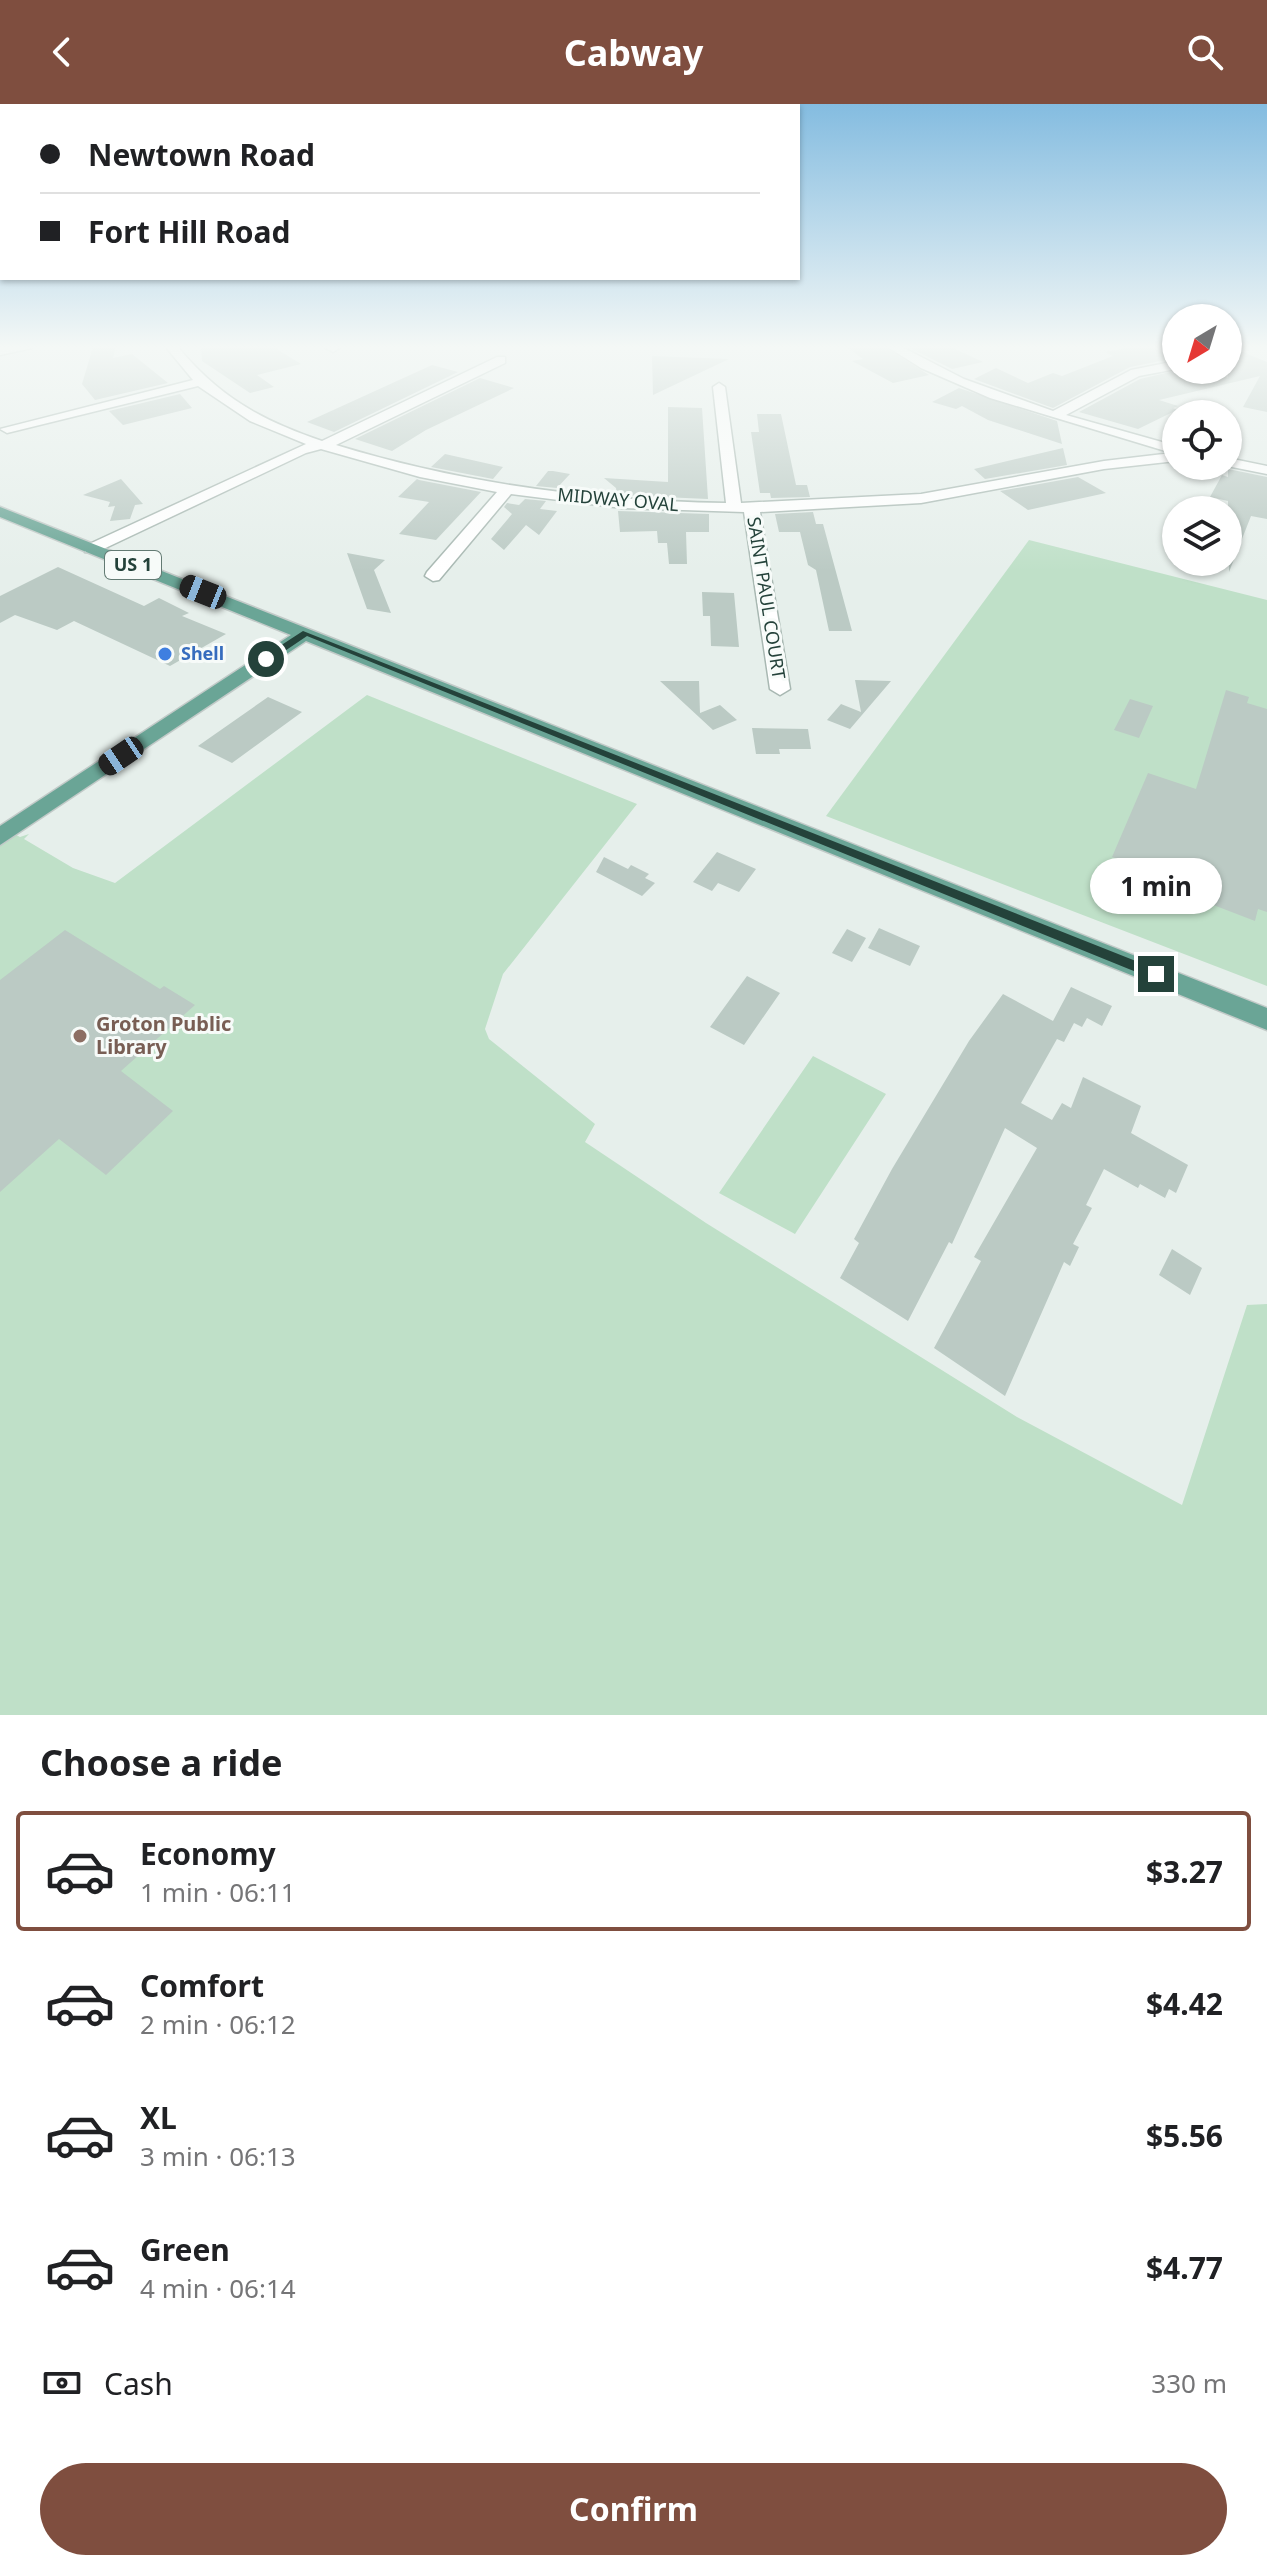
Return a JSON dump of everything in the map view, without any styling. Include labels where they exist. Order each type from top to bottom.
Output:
[{"type":"main road","name":"US 1","points":[[0,512],[1267,1019]]},
{"type":"main road","points":[[0,837],[306,633]]},
{"type":"street","points":[[7,429],[39,421]]},
{"type":"street","name":"MIDWAY OVAL","points":[[266,421],[315,444],[445,478],[508,489],[625,502],[742,506],[896,501],[1032,482],[1100,465],[1162,458]]},
{"type":"street","points":[[91,549],[315,444],[337,441],[377,421]]},
{"type":"street","name":"SAINT PAUL COURT","points":[[726,421],[780,689]]},
{"type":"street","points":[[1071,421],[1162,446]]},
{"type":"street","points":[[1093,428],[1089,437],[1100,465]]},
{"type":"street","points":[[1242,465],[1267,470]]},
{"type":"street","points":[[433,576],[508,489]]},
{"type":"green space","points":[[1029,540],[1267,600],[1267,986],[826,816]]},
{"type":"green space","points":[[367,695],[637,804],[503,974],[485,1029],[489,1039],[595,1124],[585,1142],[706,1223],[1017,1417],[1182,1505],[1247,1305],[1267,1304],[1267,1715],[0,1715],[0,837],[9,831],[20,837],[29,834],[24,839],[73,868],[115,883]]},
{"type":"green space","points":[[813,1056],[886,1094],[795,1234],[719,1193]]},
{"type":"building","points":[[309,421],[356,421],[334,432]]},
{"type":"building","points":[[392,421],[444,421],[392,451],[355,439]]},
{"type":"building","points":[[668,421],[703,421],[708,499],[617,495],[616,488],[604,478],[668,482]]},
{"type":"building","points":[[758,421],[783,421],[796,485],[807,485],[810,497],[771,498],[770,493],[760,493],[751,432],[759,432]]},
{"type":"building","points":[[992,421],[1057,421],[1062,444]]},
{"type":"building","points":[[1111,421],[1154,421],[1138,429]]},
{"type":"building","points":[[1063,448],[1067,465],[985,479],[974,469]]},
{"type":"building","points":[[445,454],[503,467],[493,479],[431,467]]},
{"type":"building","points":[[548,471],[570,474],[557,488],[536,486]]},
{"type":"building","points":[[1242,472],[1267,477],[1267,519],[1251,516],[1242,539],[1242,496],[1211,496],[1219,480],[1242,480]]},
{"type":"building","points":[[1078,477],[1106,493],[1028,510],[1000,491]]},
{"type":"building","points":[[121,479],[143,504],[135,505],[130,519],[110,521],[115,506],[108,507],[110,502],[83,495]]},
{"type":"building","points":[[417,479],[481,492],[436,540],[399,534],[429,502],[398,497]]},
{"type":"building","points":[[525,499],[546,501],[540,509],[557,511],[539,535],[526,525],[504,550],[491,539],[512,514],[504,507],[507,503],[519,505]]},
{"type":"building","points":[[618,511],[709,514],[709,532],[686,532],[687,564],[669,564],[667,543],[658,543],[657,531],[620,532]]},
{"type":"building","points":[[813,512],[816,524],[823,524],[852,631],[829,631],[816,570],[808,565],[800,532],[779,532],[775,514]]},
{"type":"building","points":[[347,553],[385,560],[374,570],[391,613],[367,609]]},
{"type":"building","points":[[58,567],[144,606],[159,598],[189,613],[182,616],[226,634],[170,666],[74,621],[57,630],[15,615],[0,623],[0,596]]},
{"type":"building","points":[[702,592],[734,593],[739,647],[711,646],[710,616],[703,616]]},
{"type":"building","points":[[855,680],[891,681],[850,729],[827,720],[841,704],[861,712]]},
{"type":"building","points":[[660,681],[699,681],[700,713],[720,705],[737,720],[713,730]]},
{"type":"building","points":[[1226,690],[1249,697],[1247,703],[1267,709],[1267,912],[1258,909],[1255,921],[1130,873],[1133,864],[1112,857],[1148,773],[1196,789]]},
{"type":"building","points":[[268,697],[302,712],[232,763],[198,746]]},
{"type":"building","points":[[1130,699],[1153,706],[1139,738],[1114,730]]},
{"type":"building","points":[[752,728],[808,729],[811,749],[779,749],[780,754],[756,754]]},
{"type":"building","points":[[717,852],[756,869],[739,892],[718,883],[712,891],[693,882]]},
{"type":"building","points":[[604,857],[628,869],[631,865],[649,874],[645,878],[655,883],[642,896],[596,872]]},
{"type":"building","points":[[879,928],[920,946],[910,966],[868,948]]},
{"type":"building","points":[[847,929],[866,938],[852,962],[832,953]]},
{"type":"building","name":"Groton Public Library","points":[[65,930],[160,989],[164,986],[195,1005],[121,1071],[173,1111],[106,1175],[59,1139],[0,1192],[0,980]]},
{"type":"building","points":[[747,976],[780,993],[744,1045],[710,1027]]},
{"type":"building","points":[[1071,987],[1112,1006],[1102,1026],[1087,1018],[1082,1027],[1074,1023],[1064,1042],[1057,1039],[1021,1103],[1052,1120],[1062,1103],[1071,1108],[1083,1077],[1141,1106],[1131,1133],[1188,1165],[1176,1193],[1169,1189],[1165,1198],[1140,1184],[1138,1188],[1104,1169],[1086,1205],[1092,1208],[1073,1244],[1079,1247],[1070,1266],[1064,1262],[1005,1396],[934,1348],[981,1261],[974,1257],[1037,1148],[1005,1128],[952,1244],[949,1242],[908,1321],[840,1278],[859,1243],[854,1239],[892,1169],[969,1041],[1003,994],[1053,1021]]},
{"type":"building","points":[[1172,1249],[1202,1268],[1190,1295],[1159,1275]]},
{"type":"place","name":"Shell","points":[[165,654]]},
{"type":"place","name":"Groton Public Library","points":[[80,1036]]},
{"type":"route","points":[[266,659],[306,633],[1156,974]]}]
